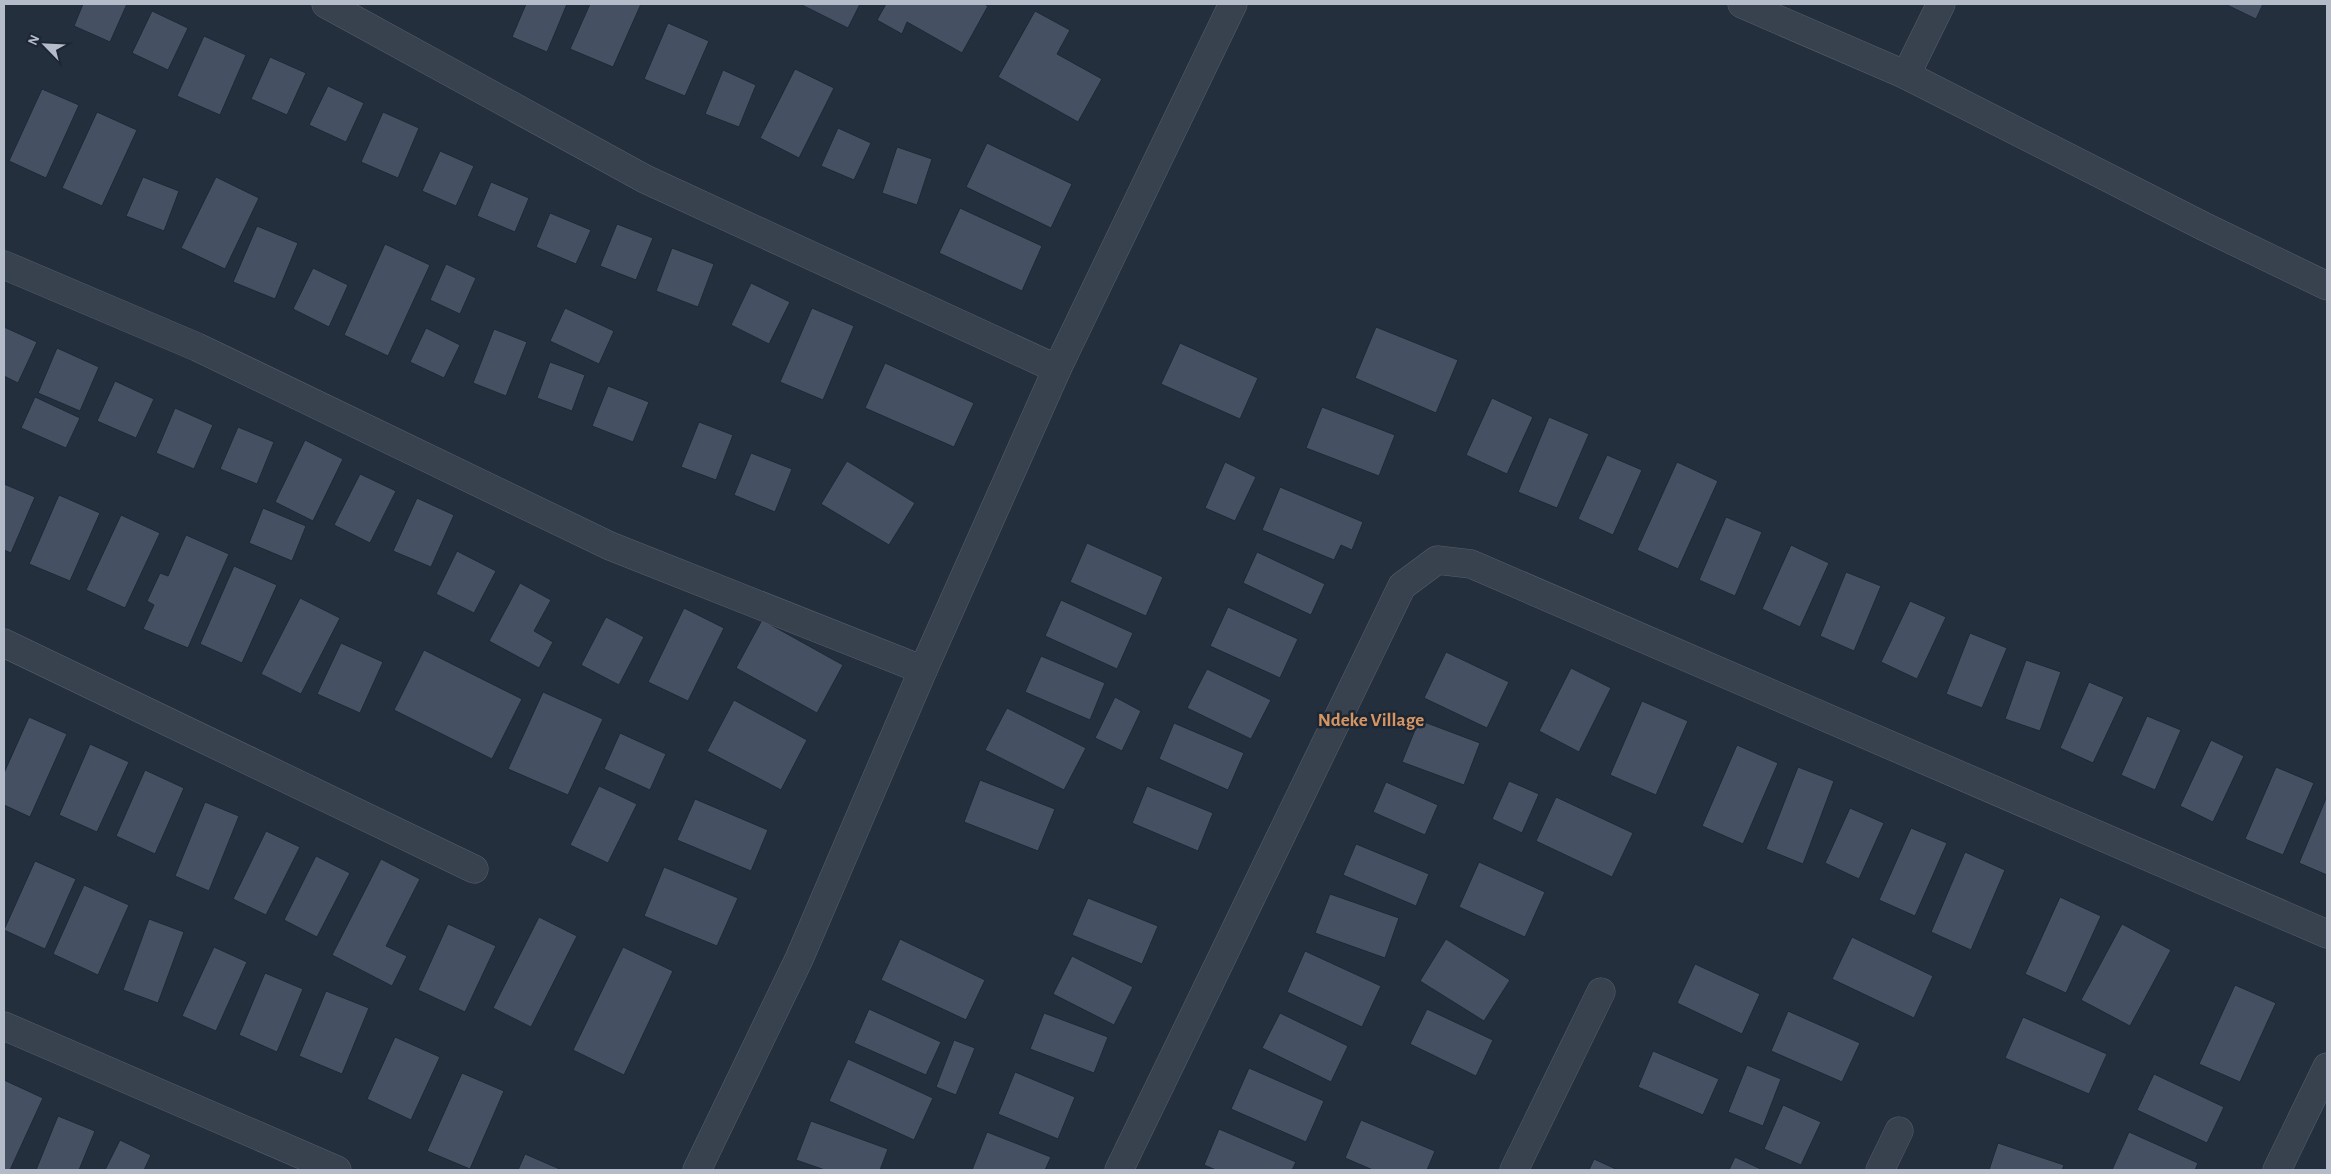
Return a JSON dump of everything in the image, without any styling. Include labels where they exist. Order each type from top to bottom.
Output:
[{"type":"street","points":[[326,4],[646,179],[1057,369]]},
{"type":"street","points":[[697,1170],[799,959],[923,670],[1057,369],[1233,4]]},
{"type":"street","points":[[1742,4],[1906,75],[2205,227],[2327,286]]},
{"type":"street","points":[[1906,75],[1941,4]]},
{"type":"street","points":[[4,265],[197,347],[610,546],[923,670]]},
{"type":"street","points":[[1119,1170],[1402,586],[1438,560],[1471,564],[2327,934]]},
{"type":"street","points":[[4,643],[474,869]]},
{"type":"street","points":[[1514,1170],[1601,992]]},
{"type":"street","points":[[4,1026],[337,1170]]},
{"type":"street","points":[[2277,1170],[2327,1067]]},
{"type":"street","points":[[1880,1170],[1899,1131]]},
{"type":"building","points":[[83,4],[127,4],[110,42],[74,26]]},
{"type":"building","points":[[526,4],[567,4],[547,52],[512,37]]},
{"type":"building","points":[[590,4],[641,4],[613,67],[570,49]]},
{"type":"building","points":[[800,4],[860,4],[848,28]]},
{"type":"building","points":[[886,4],[984,4],[988,6],[962,53],[907,22],[902,34],[877,20]]},
{"type":"building","points":[[2225,4],[2263,4],[2256,19]]},
{"type":"building","points":[[152,11],[188,28],[168,70],[132,53]]},
{"type":"building","points":[[1035,11],[1070,30],[1057,54],[1102,79],[1078,122],[998,77]]},
{"type":"building","points":[[668,23],[709,41],[685,96],[644,79]]},
{"type":"building","points":[[204,36],[246,55],[220,115],[177,96]]},
{"type":"building","points":[[270,57],[306,73],[287,115],[251,99]]},
{"type":"building","points":[[795,69],[834,88],[799,158],[760,138]]},
{"type":"building","points":[[723,70],[756,85],[739,127],[705,114]]},
{"type":"building","points":[[328,86],[364,103],[346,142],[309,125]]},
{"type":"building","points":[[42,89],[79,105],[46,178],[9,161]]},
{"type":"building","points":[[97,112],[137,130],[102,206],[62,188]]},
{"type":"building","points":[[383,112],[419,128],[398,178],[361,162]]},
{"type":"building","points":[[838,128],[871,143],[854,180],[821,166]]},
{"type":"building","points":[[987,143],[1072,184],[1051,228],[966,187]]},
{"type":"building","points":[[897,147],[932,159],[917,205],[882,193]]},
{"type":"building","points":[[440,151],[474,166],[456,206],[422,191]]},
{"type":"building","points":[[143,177],[179,191],[164,231],[126,216]]},
{"type":"building","points":[[216,177],[259,198],[225,269],[181,248]]},
{"type":"building","points":[[491,182],[529,198],[515,232],[477,216]]},
{"type":"building","points":[[960,208],[1042,246],[1022,291],[939,253]]},
{"type":"building","points":[[550,213],[591,230],[576,264],[536,247]]},
{"type":"building","points":[[617,224],[653,238],[636,280],[600,266]]},
{"type":"building","points":[[257,226],[298,243],[275,299],[233,282]]},
{"type":"building","points":[[385,244],[430,265],[388,356],[344,335]]},
{"type":"building","points":[[672,248],[714,264],[698,307],[656,291]]},
{"type":"building","points":[[446,264],[476,278],[460,314],[430,300]]},
{"type":"building","points":[[313,268],[348,285],[329,327],[293,309]]},
{"type":"building","points":[[751,283],[790,302],[769,344],[731,325]]},
{"type":"building","points":[[565,308],[614,331],[599,364],[550,341]]},
{"type":"building","points":[[812,308],[854,326],[823,400],[780,382]]},
{"type":"building","points":[[4,327],[37,342],[18,383],[4,376]]},
{"type":"building","points":[[1376,327],[1458,360],[1436,413],[1355,378]]},
{"type":"building","points":[[426,328],[460,345],[444,378],[410,362]]},
{"type":"building","points":[[494,329],[527,342],[506,396],[473,383]]},
{"type":"building","points":[[1180,343],[1258,378],[1240,419],[1161,384]]},
{"type":"building","points":[[57,348],[99,367],[80,411],[38,393]]},
{"type":"building","points":[[550,362],[585,375],[572,411],[537,398]]},
{"type":"building","points":[[885,363],[974,403],[954,447],[865,408]]},
{"type":"building","points":[[115,381],[154,399],[136,438],[97,421]]},
{"type":"building","points":[[608,386],[649,402],[633,442],[592,426]]},
{"type":"building","points":[[35,397],[80,418],[66,448],[21,428]]},
{"type":"building","points":[[1492,398],[1533,417],[1507,474],[1466,455]]},
{"type":"building","points":[[1322,407],[1395,435],[1379,476],[1306,448]]},
{"type":"building","points":[[175,408],[213,425],[194,469],[156,453]]},
{"type":"building","points":[[1549,417],[1589,434],[1557,508],[1518,492]]},
{"type":"building","points":[[699,422],[733,435],[716,480],[681,467]]},
{"type":"building","points":[[238,427],[274,442],[257,484],[220,469]]},
{"type":"building","points":[[305,440],[343,459],[313,521],[275,502]]},
{"type":"building","points":[[751,453],[792,469],[775,512],[734,495]]},
{"type":"building","points":[[1607,455],[1642,470],[1613,535],[1578,519]]},
{"type":"building","points":[[847,461],[915,503],[889,545],[821,504]]},
{"type":"building","points":[[1225,462],[1256,477],[1235,521],[1205,508]]},
{"type":"building","points":[[1677,462],[1718,481],[1678,569],[1637,550]]},
{"type":"building","points":[[360,474],[396,491],[370,543],[334,525]]},
{"type":"building","points":[[4,484],[35,497],[11,553],[4,550]]},
{"type":"building","points":[[1280,487],[1363,522],[1352,550],[1341,545],[1334,560],[1262,530]]},
{"type":"building","points":[[59,495],[100,513],[70,581],[29,564]]},
{"type":"building","points":[[417,498],[454,515],[431,567],[393,551]]},
{"type":"building","points":[[263,508],[306,526],[292,561],[249,543]]},
{"type":"building","points":[[121,515],[160,533],[125,608],[86,590]]},
{"type":"building","points":[[1726,517],[1762,532],[1735,596],[1699,580]]},
{"type":"building","points":[[186,535],[229,554],[188,648],[143,629],[154,605],[147,601],[160,573],[168,576]]},
{"type":"building","points":[[1087,543],[1163,577],[1146,616],[1070,582]]},
{"type":"building","points":[[1791,545],[1829,563],[1800,627],[1762,609]]},
{"type":"building","points":[[457,551],[496,571],[474,613],[436,594]]},
{"type":"building","points":[[1257,552],[1325,584],[1311,615],[1243,583]]},
{"type":"building","points":[[234,566],[277,585],[242,663],[200,644]]},
{"type":"building","points":[[1846,572],[1881,586],[1854,651],[1820,636]]},
{"type":"building","points":[[520,583],[551,600],[534,631],[553,642],[539,668],[489,641]]},
{"type":"building","points":[[300,598],[340,618],[301,694],[261,674]]},
{"type":"building","points":[[1061,600],[1133,633],[1117,669],[1045,636]]},
{"type":"building","points":[[1910,601],[1946,617],[1917,679],[1881,662]]},
{"type":"building","points":[[1228,607],[1298,639],[1280,678],[1210,646]]},
{"type":"building","points":[[684,608],[724,628],[688,701],[648,682]]},
{"type":"building","points":[[606,617],[644,637],[619,685],[581,665]]},
{"type":"building","points":[[762,620],[843,665],[817,713],[736,668]]},
{"type":"building","points":[[1970,633],[2007,648],[1982,708],[1946,694]]},
{"type":"building","points":[[341,643],[383,662],[360,713],[317,694]]},
{"type":"building","points":[[424,650],[522,699],[492,759],[394,710]]},
{"type":"building","points":[[1446,652],[1509,682],[1487,728],[1424,698]]},
{"type":"building","points":[[1041,656],[1105,683],[1090,720],[1025,692]]},
{"type":"building","points":[[2026,660],[2061,672],[2040,731],[2005,719]]},
{"type":"building","points":[[1571,668],[1611,688],[1579,752],[1539,731]]},
{"type":"building","points":[[1207,669],[1271,700],[1251,739],[1187,708]]},
{"type":"building","points":[[2089,682],[2124,697],[2093,763],[2060,748]]},
{"type":"building","points":[[543,692],[603,719],[568,795],[508,769]]},
{"type":"building","points":[[1115,697],[1141,711],[1122,751],[1095,738]]},
{"type":"building","points":[[734,700],[807,740],[781,790],[707,751]]},
{"type":"building","points":[[1642,701],[1688,721],[1656,795],[1610,775]]},
{"type":"building","points":[[1007,708],[1086,748],[1064,790],[985,750]]},
{"type":"building","points":[[2147,716],[2181,730],[2155,790],[2121,775]]},
{"type":"building","points":[[29,717],[67,734],[30,817],[4,805],[4,773]]},
{"type":"building","points":[[1419,720],[1480,743],[1464,785],[1402,762]]},
{"type":"building","points":[[1174,723],[1244,753],[1228,790],[1159,759]]},
{"type":"building","points":[[620,733],[666,754],[650,790],[604,769]]},
{"type":"building","points":[[2211,740],[2244,756],[2213,822],[2180,806]]},
{"type":"building","points":[[90,744],[129,762],[97,832],[59,815]]},
{"type":"building","points":[[1737,745],[1778,763],[1743,844],[1702,826]]},
{"type":"building","points":[[1798,767],[1834,781],[1803,864],[1766,849]]},
{"type":"building","points":[[2276,767],[2314,783],[2283,855],[2245,839]]},
{"type":"building","points":[[145,770],[184,788],[155,854],[116,836]]},
{"type":"building","points":[[980,780],[1055,809],[1038,851],[964,822]]},
{"type":"building","points":[[1509,781],[1539,794],[1522,833],[1492,819]]},
{"type":"building","points":[[1386,782],[1438,805],[1425,835],[1373,812]]},
{"type":"building","points":[[599,786],[637,804],[608,863],[570,845]]},
{"type":"building","points":[[1147,786],[1213,813],[1198,851],[1132,823]]},
{"type":"building","points":[[2327,796],[2327,875],[2299,863]]},
{"type":"building","points":[[1556,797],[1633,833],[1612,877],[1536,841]]},
{"type":"building","points":[[695,799],[768,830],[751,871],[677,840]]},
{"type":"building","points":[[205,802],[239,816],[209,891],[175,876]]},
{"type":"building","points":[[1850,808],[1884,823],[1859,879],[1825,863]]},
{"type":"building","points":[[1911,828],[1947,843],[1915,916],[1879,900]]},
{"type":"building","points":[[266,831],[300,847],[266,915],[233,899]]},
{"type":"building","points":[[1356,844],[1429,874],[1416,906],[1343,875]]},
{"type":"building","points":[[1965,852],[2005,870],[1971,950],[1931,932]]},
{"type":"building","points":[[316,856],[350,873],[317,937],[284,920]]},
{"type":"building","points":[[381,859],[420,879],[386,946],[407,956],[392,986],[332,955]]},
{"type":"building","points":[[35,861],[76,879],[45,949],[4,930]]},
{"type":"building","points":[[1479,862],[1545,892],[1525,937],[1459,907]]},
{"type":"building","points":[[664,867],[738,898],[717,946],[644,916]]},
{"type":"building","points":[[84,885],[129,905],[98,975],[53,954]]},
{"type":"building","points":[[1330,894],[1399,918],[1385,958],[1315,933]]},
{"type":"building","points":[[2060,897],[2101,916],[2066,993],[2025,974]]},
{"type":"building","points":[[1088,898],[1158,926],[1142,964],[1072,935]]},
{"type":"building","points":[[539,917],[577,936],[531,1027],[493,1008]]},
{"type":"building","points":[[149,919],[184,932],[158,1003],[123,990]]},
{"type":"building","points":[[448,924],[496,946],[465,1012],[418,990]]},
{"type":"building","points":[[2122,924],[2171,950],[2130,1026],[2081,1000]]},
{"type":"building","points":[[1852,937],[1933,976],[1914,1018],[1832,979]]},
{"type":"building","points":[[900,939],[985,980],[966,1020],[881,980]]},
{"type":"building","points":[[1446,939],[1510,980],[1484,1021],[1420,981]]},
{"type":"building","points":[[214,947],[247,962],[216,1031],[182,1016]]},
{"type":"building","points":[[623,947],[673,971],[624,1075],[573,1050]]},
{"type":"building","points":[[1305,951],[1381,986],[1362,1027],[1287,992]]},
{"type":"building","points":[[1072,956],[1133,987],[1114,1025],[1053,994]]},
{"type":"building","points":[[1695,964],[1760,994],[1742,1034],[1677,1003]]},
{"type":"building","points":[[265,973],[303,989],[277,1052],[239,1035]]},
{"type":"building","points":[[2235,985],[2276,1003],[2240,1082],[2199,1064]]},
{"type":"building","points":[[326,991],[369,1008],[342,1074],[299,1056]]},
{"type":"building","points":[[869,1009],[941,1042],[926,1075],[854,1043]]},
{"type":"building","points":[[1427,1009],[1493,1040],[1476,1076],[1410,1044]]},
{"type":"building","points":[[1788,1011],[1860,1043],[1842,1082],[1771,1051]]},
{"type":"building","points":[[1044,1013],[1108,1037],[1094,1073],[1030,1049]]},
{"type":"building","points":[[1280,1013],[1348,1046],[1331,1082],[1262,1048]]},
{"type":"building","points":[[2023,1017],[2107,1054],[2089,1094],[2005,1058]]},
{"type":"building","points":[[395,1037],[440,1057],[411,1120],[367,1099]]},
{"type":"building","points":[[954,1040],[975,1048],[956,1095],[936,1087]]},
{"type":"building","points":[[1653,1051],[1719,1079],[1703,1115],[1638,1087]]},
{"type":"building","points":[[848,1059],[933,1098],[914,1140],[829,1101]]},
{"type":"building","points":[[1747,1065],[1781,1079],[1763,1126],[1728,1112]]},
{"type":"building","points":[[1249,1068],[1324,1101],[1306,1142],[1231,1109]]},
{"type":"building","points":[[1015,1072],[1075,1097],[1058,1139],[998,1114]]},
{"type":"building","points":[[462,1073],[504,1091],[470,1169],[427,1151]]},
{"type":"building","points":[[2154,1074],[2224,1107],[2207,1143],[2137,1110]]},
{"type":"building","points":[[4,1080],[43,1098],[10,1170],[4,1170]]},
{"type":"building","points":[[1783,1105],[1821,1122],[1801,1165],[1764,1149]]},
{"type":"building","points":[[58,1116],[95,1131],[79,1170],[36,1170]]},
{"type":"building","points":[[1361,1120],[1435,1151],[1427,1170],[1373,1170],[1345,1158]]},
{"type":"building","points":[[811,1121],[888,1149],[880,1170],[825,1170],[796,1160]]},
{"type":"building","points":[[1219,1129],[1296,1162],[1292,1170],[1216,1170],[1204,1165]]},
{"type":"building","points":[[987,1132],[1051,1157],[1045,1170],[972,1170]]},
{"type":"building","points":[[2129,1132],[2198,1163],[2195,1170],[2112,1170]]},
{"type":"building","points":[[120,1140],[151,1155],[144,1170],[105,1170]]},
{"type":"building","points":[[1998,1143],[2064,1165],[2062,1170],[1989,1170]]},
{"type":"building","points":[[525,1154],[562,1170],[518,1170]]},
{"type":"building","points":[[1735,1157],[1763,1170],[1729,1170]]},
{"type":"building","points":[[1594,1159],[1618,1170],[1589,1170]]},
{"type":"district","name":"Ndeke Village","points":[[1371,720]]}]
